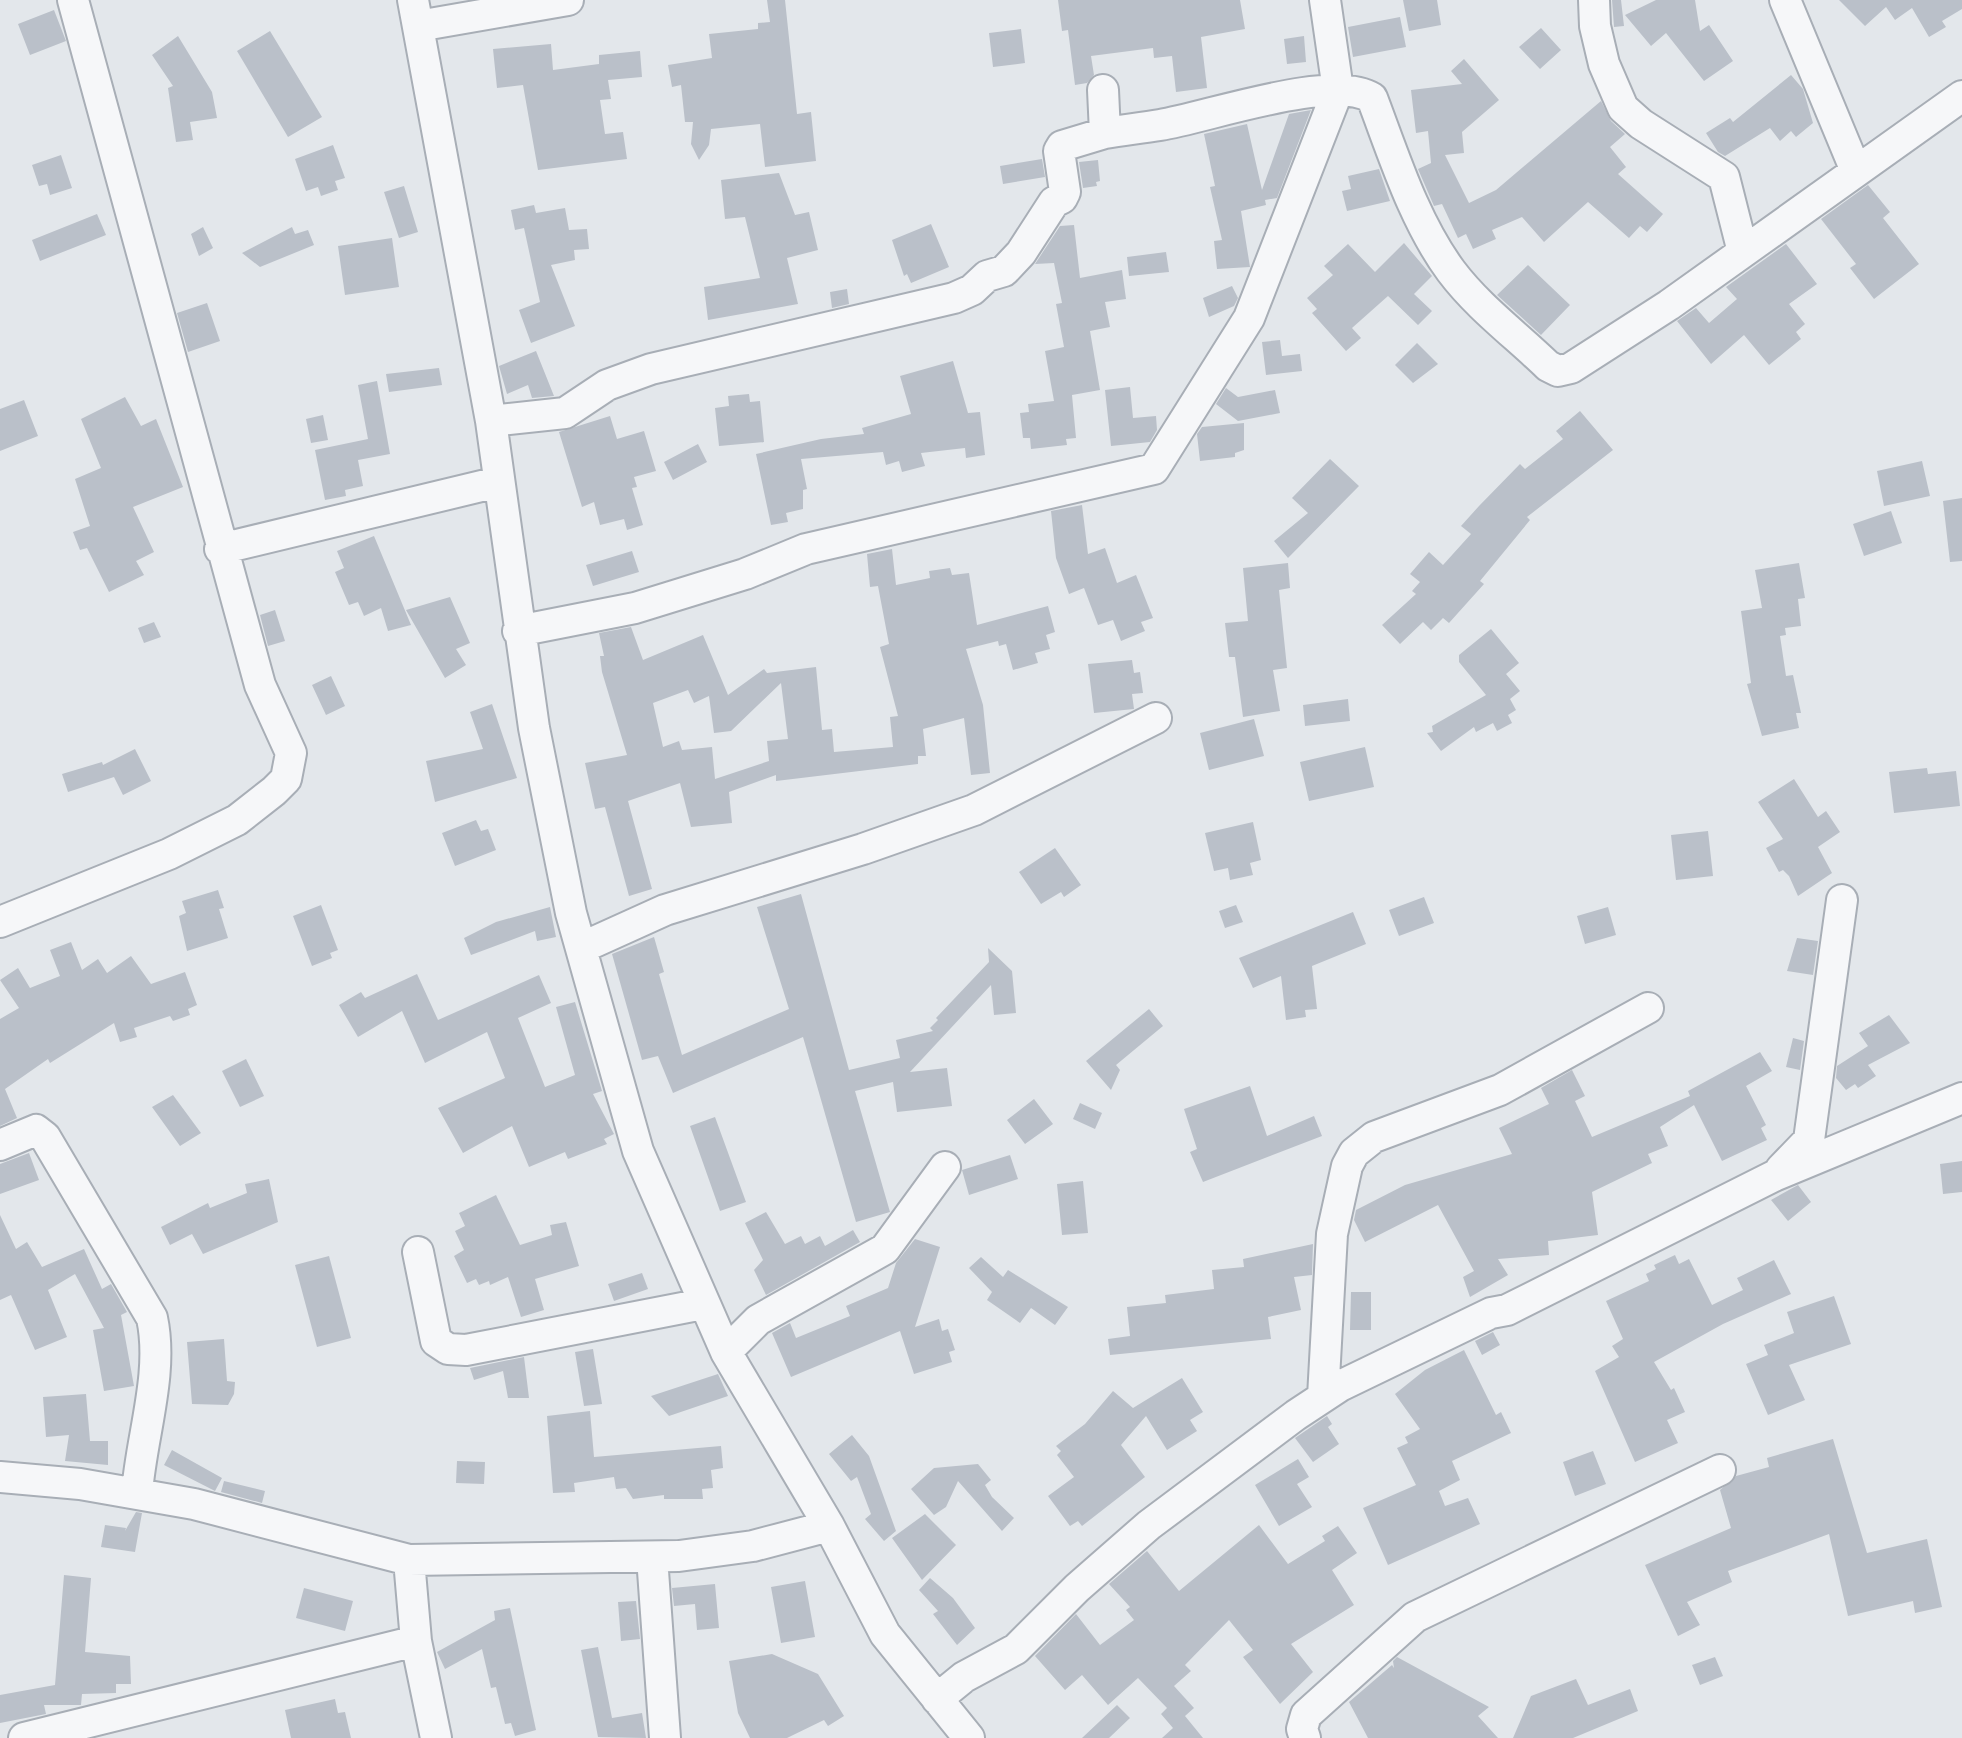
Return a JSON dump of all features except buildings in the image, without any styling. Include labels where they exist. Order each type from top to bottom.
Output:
[{"type":"street","points":[[0,922],[169,854],[237,820],[286,779],[291,753],[265,702],[220,549],[73,0]]},
{"type":"street","points":[[568,0],[416,13],[491,421],[518,631],[537,743],[581,948],[638,1151],[726,1352],[829,1526],[885,1634],[969,1738]]},
{"type":"street","points":[[518,631],[635,608],[745,574],[806,549],[1154,469],[1249,318],[1338,90],[1325,0]]},
{"type":"street","points":[[1594,0],[1595,26],[1604,64],[1623,108],[1641,124],[1724,177],[1743,252]]},
{"type":"street","points":[[1785,0],[1856,171]]},
{"type":"street","points":[[1103,90],[1105,133]]},
{"type":"street","points":[[491,421],[565,413],[607,385],[651,369],[954,298],[972,290],[987,276],[1004,271],[1021,253],[1043,217],[1062,198],[1065,192],[1059,151],[1062,146],[1105,133],[1160,125],[1307,92],[1338,90],[1360,91],[1372,98],[1415,209],[1451,271],[1486,309],[1548,366],[1558,371],[1571,368],[1743,252],[1962,96]]},
{"type":"street","points":[[220,549],[498,482]]},
{"type":"street","points":[[581,948],[665,910],[863,849],[974,810],[1156,718]]},
{"type":"street","points":[[1774,1176],[1809,1140],[1842,900]]},
{"type":"street","points":[[1323,1397],[1332,1234],[1347,1166],[1354,1153],[1374,1137],[1500,1090],[1648,1008]]},
{"type":"street","points":[[937,1699],[964,1677],[1016,1649],[1077,1588],[1149,1525],[1323,1397],[1463,1326],[1507,1310],[1774,1176],[1962,1098]]},
{"type":"street","points":[[0,1145],[36,1130],[45,1137],[152,1318],[155,1335],[154,1375],[140,1450],[137,1493]]},
{"type":"street","points":[[726,1352],[758,1320],[885,1249],[945,1167]]},
{"type":"street","points":[[418,1252],[436,1341],[448,1349],[466,1350],[703,1304]]},
{"type":"street","points":[[1305,1738],[1302,1729],[1306,1715],[1415,1617],[1720,1470]]},
{"type":"street","points":[[0,1477],[137,1493],[409,1560],[652,1557],[753,1546],[829,1526]]},
{"type":"street","points":[[652,1557],[665,1738]]},
{"type":"street","points":[[409,1560],[416,1641],[436,1738]]},
{"type":"street","points":[[24,1738],[416,1641]]}]
